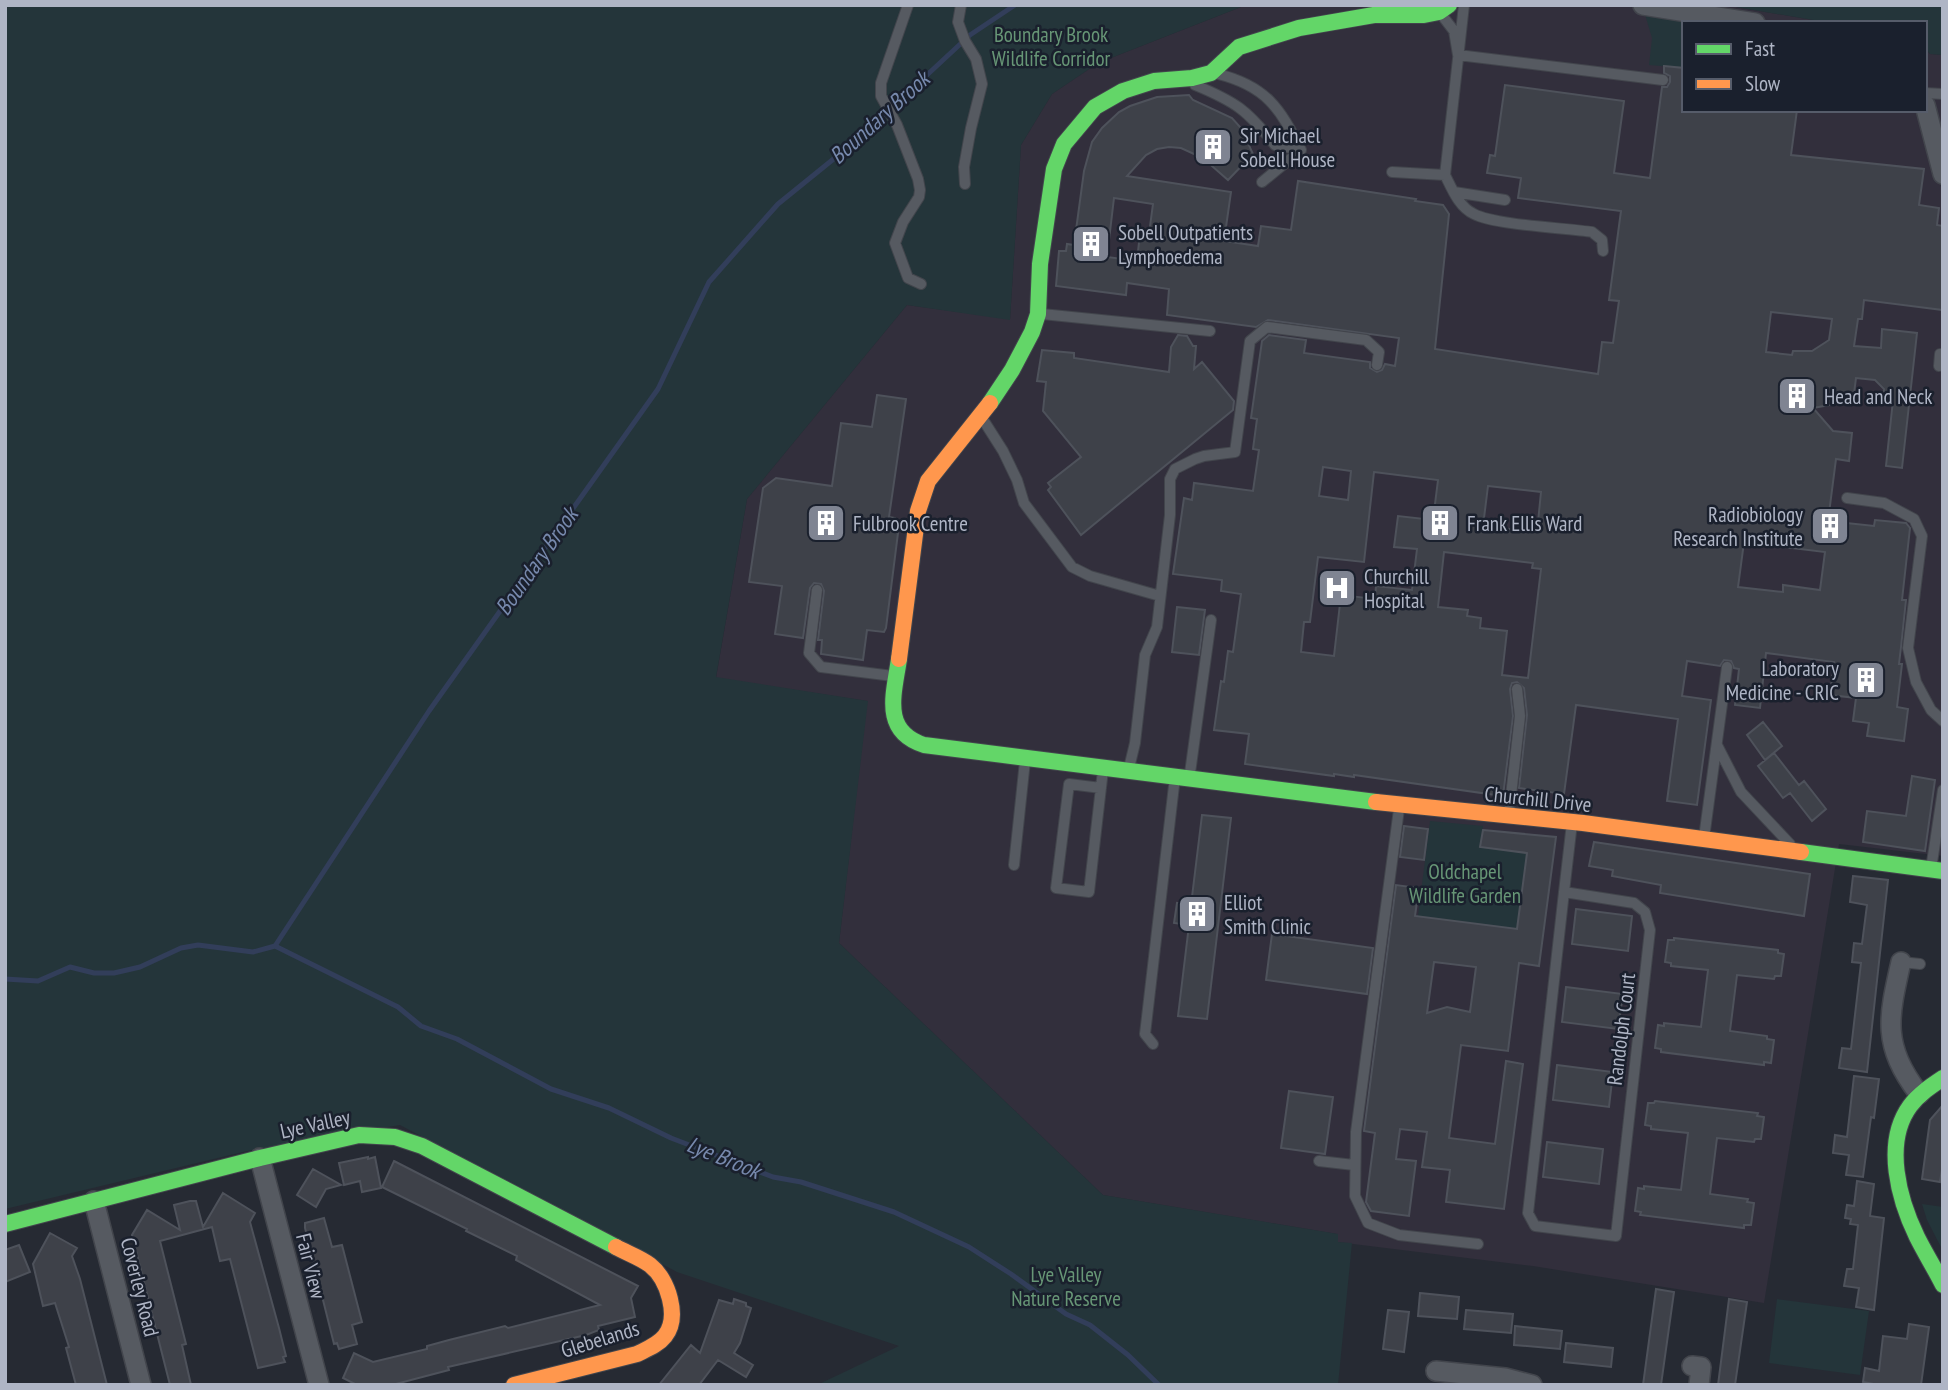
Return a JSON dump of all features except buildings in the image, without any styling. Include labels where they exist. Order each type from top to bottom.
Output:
[{"type":"street","points":[[1643,5],[1743,21]]},
{"type":"street","points":[[1038,314],[1040,264],[1055,169],[1064,145],[1095,107],[1123,91],[1154,81],[1192,78],[1211,73],[1239,47],[1299,28],[1374,15],[1424,15],[1444,9]]},
{"type":"street","points":[[1929,101],[1942,170]]},
{"type":"street","name":"Churchill Drive","points":[[1038,314],[1032,332],[1012,370],[981,417],[949,452],[928,481],[918,511],[892,712],[899,731],[914,743],[943,749],[1129,769],[1399,805],[1508,817],[1639,826],[1704,839],[1937,870]]},
{"type":"street","points":[[1911,963],[1893,1000],[1890,1032],[1901,1066],[1920,1094]]},
{"type":"street","points":[[1942,1283],[1907,1212],[1896,1168],[1895,1148],[1898,1130],[1909,1108],[1920,1094],[1943,1078]]},
{"type":"street","name":"Lye Valley","points":[[5,1224],[359,1135],[395,1137],[422,1146],[650,1265],[664,1282],[670,1305]]},
{"type":"street","name":"Fair View","points":[[260,1158],[318,1385]]},
{"type":"street","name":"Coverley Road","points":[[94,1201],[141,1385]]},
{"type":"street","name":"Glebelands","points":[[514,1385],[636,1354],[653,1346],[667,1334],[671,1321],[670,1305]]},
{"type":"street","points":[[1692,1366],[1701,1367],[1699,1385]]},
{"type":"street","points":[[1436,1371],[1505,1378],[1532,1385]]},
{"type":"lane","points":[[908,5],[883,75],[882,98],[894,118],[918,179],[919,197],[903,222],[895,243],[908,278],[921,284]]},
{"type":"lane","points":[[961,5],[958,22],[976,59],[982,84],[964,167],[965,184]]},
{"type":"lane","points":[[1464,5],[1445,175],[1454,192],[1461,204],[1473,214],[1490,219],[1592,232],[1602,240],[1603,251]]},
{"type":"lane","points":[[1444,9],[1454,32],[1458,55]]},
{"type":"lane","points":[[1458,55],[1663,80]]},
{"type":"lane","points":[[1211,73],[1236,79],[1253,87],[1276,106],[1286,118],[1301,150]]},
{"type":"lane","points":[[1192,78],[1195,85],[1227,99],[1250,114],[1275,145],[1301,150]]},
{"type":"lane","points":[[1262,182],[1301,150]]},
{"type":"lane","points":[[1392,172],[1445,175]]},
{"type":"lane","points":[[1454,192],[1505,200]]},
{"type":"lane","points":[[1038,314],[1210,331]]},
{"type":"lane","points":[[1129,769],[1145,655],[1157,627],[1170,515],[1170,479],[1175,469],[1195,459],[1235,452],[1250,341],[1267,327],[1366,340],[1379,352],[1377,365]]},
{"type":"lane","points":[[1939,366],[1940,354],[1943,354]]},
{"type":"lane","points":[[981,417],[1003,451],[1017,480],[1024,503],[1072,567],[1090,576],[1160,596]]},
{"type":"lane","points":[[1847,498],[1884,503],[1914,519],[1922,536],[1908,648],[1916,682],[1931,710],[1943,721]]},
{"type":"lane","points":[[817,590],[809,653],[814,661],[821,667],[897,676]]},
{"type":"lane","points":[[1153,1044],[1145,1034],[1182,777],[1211,620]]},
{"type":"lane","points":[[1704,839],[1727,667]]},
{"type":"lane","points":[[1508,817],[1520,716],[1517,689]]},
{"type":"lane","points":[[1717,744],[1741,792],[1799,853]]},
{"type":"lane","points":[[1014,865],[1025,757]]},
{"type":"lane","points":[[1101,788],[1069,785],[1056,888],[1089,891],[1104,766]]},
{"type":"lane","points":[[1937,870],[1943,790]]},
{"type":"lane","points":[[1399,805],[1356,1132],[1355,1196],[1368,1223],[1399,1235],[1478,1244]]},
{"type":"lane","points":[[1564,892],[1580,821]]},
{"type":"lane","name":"Randolph Court","points":[[1564,892],[1634,903],[1645,912],[1650,930],[1616,1236],[1535,1226],[1528,1213],[1564,892]]},
{"type":"lane","points":[[1319,1161],[1354,1165]]},
{"type":"shaded area","name":"Churchill Hospital","points":[[1246,5],[1724,5],[1819,21],[1682,21],[1682,112],[1927,112],[1927,50],[1930,54],[1943,55],[1943,155],[1931,158],[1943,193],[1943,856],[1839,844],[1764,1303],[1533,1266],[1337,1242],[1337,1234],[1103,1195],[839,943],[867,701],[716,678],[747,499],[907,305],[1010,319],[1021,145],[1052,94],[1098,63]]},
{"type":"green space","points":[[5,5],[1246,5],[1098,63],[1052,94],[1021,145],[1010,320],[907,305],[747,499],[716,677],[868,701],[839,943],[1103,1195],[1338,1234],[1338,1242],[1352,1243],[1338,1385],[817,1385],[899,1346],[677,1272],[400,1125],[247,1151],[5,1209]]},
{"type":"green space","points":[[1724,5],[1943,5],[1943,55],[1930,54],[1927,50],[1927,21],[1819,21]]},
{"type":"green space","points":[[1644,11],[1712,21],[1682,21],[1682,68],[1649,65],[1652,38]]},
{"type":"green space","name":"Oldchapel Wildlife Garden","points":[[1430,821],[1483,826],[1481,847],[1527,853],[1517,929],[1418,916]]},
{"type":"green space","points":[[1922,1204],[1943,1207],[1943,1251],[1927,1220]]},
{"type":"green space","points":[[1777,1299],[1869,1311],[1860,1375],[1769,1363]]},
{"type":"waterway","name":"Boundary Brook","points":[[5,979],[38,981],[70,967],[94,973],[114,973],[140,967],[181,948],[198,945],[253,952],[275,946],[429,711],[658,389],[709,282],[778,204],[857,140],[970,35],[1015,5]]},
{"type":"waterway","name":"Lye Brook","points":[[275,946],[398,1007],[421,1026],[457,1039],[551,1089],[609,1108],[671,1138],[773,1177],[801,1182],[894,1212],[969,1247],[1066,1314],[1090,1325],[1128,1355],[1159,1385]]},
{"type":"traffic: fast","points":[[990,403],[1012,370],[1032,332],[1038,314],[1040,264],[1054,169],[1064,144],[1095,107],[1123,91],[1154,81],[1192,78],[1211,73],[1239,47],[1299,28],[1374,15],[1424,15],[1439,12],[1449,5]]},
{"type":"traffic: fast","points":[[899,659],[893,698],[896,721],[901,731],[910,739],[924,745],[1376,802]]},
{"type":"traffic: fast","points":[[1801,852],[1943,871]]},
{"type":"traffic: fast","points":[[1943,1078],[1910,1106],[1897,1137],[1896,1154],[1900,1189],[1910,1222],[1943,1285]]},
{"type":"traffic: fast","points":[[5,1224],[359,1135],[395,1137],[422,1146],[616,1247]]},
{"type":"traffic: slow","points":[[899,659],[918,511],[928,481],[990,403]]},
{"type":"traffic: slow","points":[[1376,802],[1583,823],[1801,852]]},
{"type":"traffic: slow","points":[[514,1385],[637,1354],[665,1336],[672,1319],[672,1309],[662,1279],[646,1262],[616,1247]]},
{"type":"place","name":"Sir Michael Sobell House","points":[[1213,147]]},
{"type":"place","name":"Sobell Outpatients Lymphoedema","points":[[1091,244]]},
{"type":"place","name":"Head and Neck","points":[[1797,396]]},
{"type":"place","name":"Fulbrook Centre","points":[[826,523]]},
{"type":"place","name":"Frank Ellis Ward","points":[[1440,523]]},
{"type":"place","name":"Radiobiology Research Institute","points":[[1830,526]]},
{"type":"place","name":"Churchill Hospital","points":[[1337,588]]},
{"type":"place","name":"Laboratory Medicine - CRIC","points":[[1866,680]]},
{"type":"place","name":"Elliot Smith Clinic","points":[[1197,914]]},
{"type":"park label","name":"Boundary Brook Wildlife Corridor","points":[[1051,46]]},
{"type":"park label","name":"Lye Valley Nature Reserve","points":[[1066,1286]]}]
